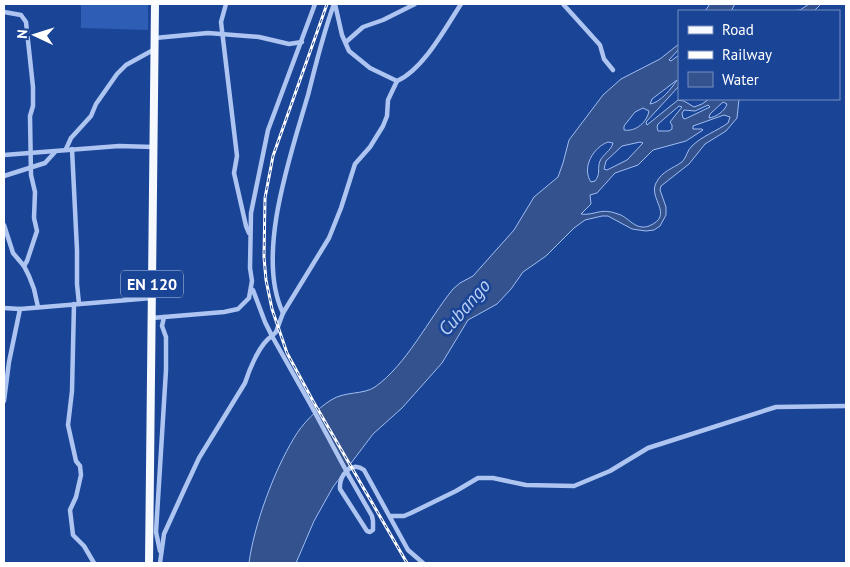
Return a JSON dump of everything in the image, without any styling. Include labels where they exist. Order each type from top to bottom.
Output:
[{"type":"main road","name":"EN 120","points":[[149,563],[155,4]]},
{"type":"street","points":[[226,4],[221,22],[237,156],[234,173],[246,226],[251,237]]},
{"type":"street","points":[[152,318],[224,312],[238,308],[250,298],[252,288],[251,213],[268,130],[315,4]]},
{"type":"street","points":[[334,4],[342,35],[349,51],[370,68],[397,81]]},
{"type":"street","points":[[283,314],[274,280],[274,243],[277,212],[288,159],[334,4]]},
{"type":"street","points":[[346,42],[364,27],[415,4]]},
{"type":"street","points":[[160,563],[164,534],[199,458],[245,383],[262,346],[276,332],[283,314],[329,238],[355,164],[370,147],[383,126],[388,100],[397,81],[407,76],[420,63],[461,4]]},
{"type":"street","points":[[563,4],[600,45],[606,62],[613,70]]},
{"type":"street","points":[[4,12],[21,15],[26,22],[33,87],[33,106],[30,116],[31,167],[35,192],[35,224],[37,231],[24,266]]},
{"type":"street","points":[[155,38],[208,33],[259,37],[289,44],[302,42]]},
{"type":"street","points":[[94,563],[84,546],[73,535],[70,510],[76,497],[81,475],[68,425],[77,304],[77,250],[69,149],[76,131],[91,116],[96,104],[117,74],[126,65],[155,49]]},
{"type":"street","points":[[4,155],[119,146],[154,147]]},
{"type":"street","points":[[4,176],[45,163],[56,152]]},
{"type":"street","points":[[4,225],[13,253],[24,266],[34,289],[38,307]]},
{"type":"street","points":[[252,288],[272,336],[313,410],[349,476],[373,521],[372,531],[367,531],[340,488],[341,476],[352,467],[360,467],[364,470],[408,550],[423,563]]},
{"type":"street","points":[[4,308],[20,309],[152,298]]},
{"type":"street","points":[[4,401],[9,362],[20,309]]},
{"type":"street","points":[[161,552],[156,532],[166,370],[166,337],[162,326],[164,317]]},
{"type":"street","points":[[391,516],[404,516],[411,513],[478,478],[493,478],[526,486],[574,486],[610,470],[648,448],[776,407],[846,406]]},
{"type":"shaded area","points":[[81,4],[148,4],[148,30],[81,28]]},
{"type":"water","points":[[710,4],[735,4],[732,10],[706,10]]},
{"type":"water","points":[[809,4],[821,4],[815,10],[800,10]]},
{"type":"water","name":"Cubango","points":[[678,45],[678,50],[669,60],[671,61],[678,56],[678,87],[646,122],[647,125],[678,100],[694,107],[708,100],[739,100],[737,118],[726,131],[705,144],[689,164],[661,186],[660,190],[666,207],[666,215],[660,226],[654,230],[646,231],[632,229],[608,216],[585,220],[574,228],[546,256],[523,272],[497,304],[468,320],[442,363],[402,408],[373,434],[333,487],[314,521],[296,563],[249,563],[255,532],[266,499],[279,466],[301,427],[315,412],[336,397],[365,391],[375,387],[387,377],[407,354],[453,289],[473,276],[514,230],[534,197],[558,177],[569,140],[603,95],[621,79],[660,59]],"holes":[[[677,80],[662,98],[650,104],[652,99]],[[723,102],[727,104],[720,113],[709,118],[710,114]],[[708,105],[710,107],[685,119],[683,118],[682,113],[684,110],[695,111]],[[679,106],[682,107],[670,122],[672,129],[669,131],[658,131],[658,124]],[[643,108],[649,111],[637,128],[624,130],[624,126],[635,112]],[[724,115],[730,117],[728,123],[696,142],[682,162],[658,179],[654,189],[661,212],[656,222],[649,226],[640,227],[612,212],[602,211],[581,214],[591,204],[590,195],[597,193],[615,173],[638,165],[653,150],[686,141],[703,130],[693,129],[693,126]],[[608,142],[613,143],[600,161],[597,178],[591,182],[588,176],[588,164],[590,158]],[[643,143],[627,160],[607,170],[604,169],[606,161],[622,146]]]},
{"type":"railway","points":[[327,4],[273,156],[265,198],[264,257],[266,280],[272,309],[287,353],[407,563]]}]
